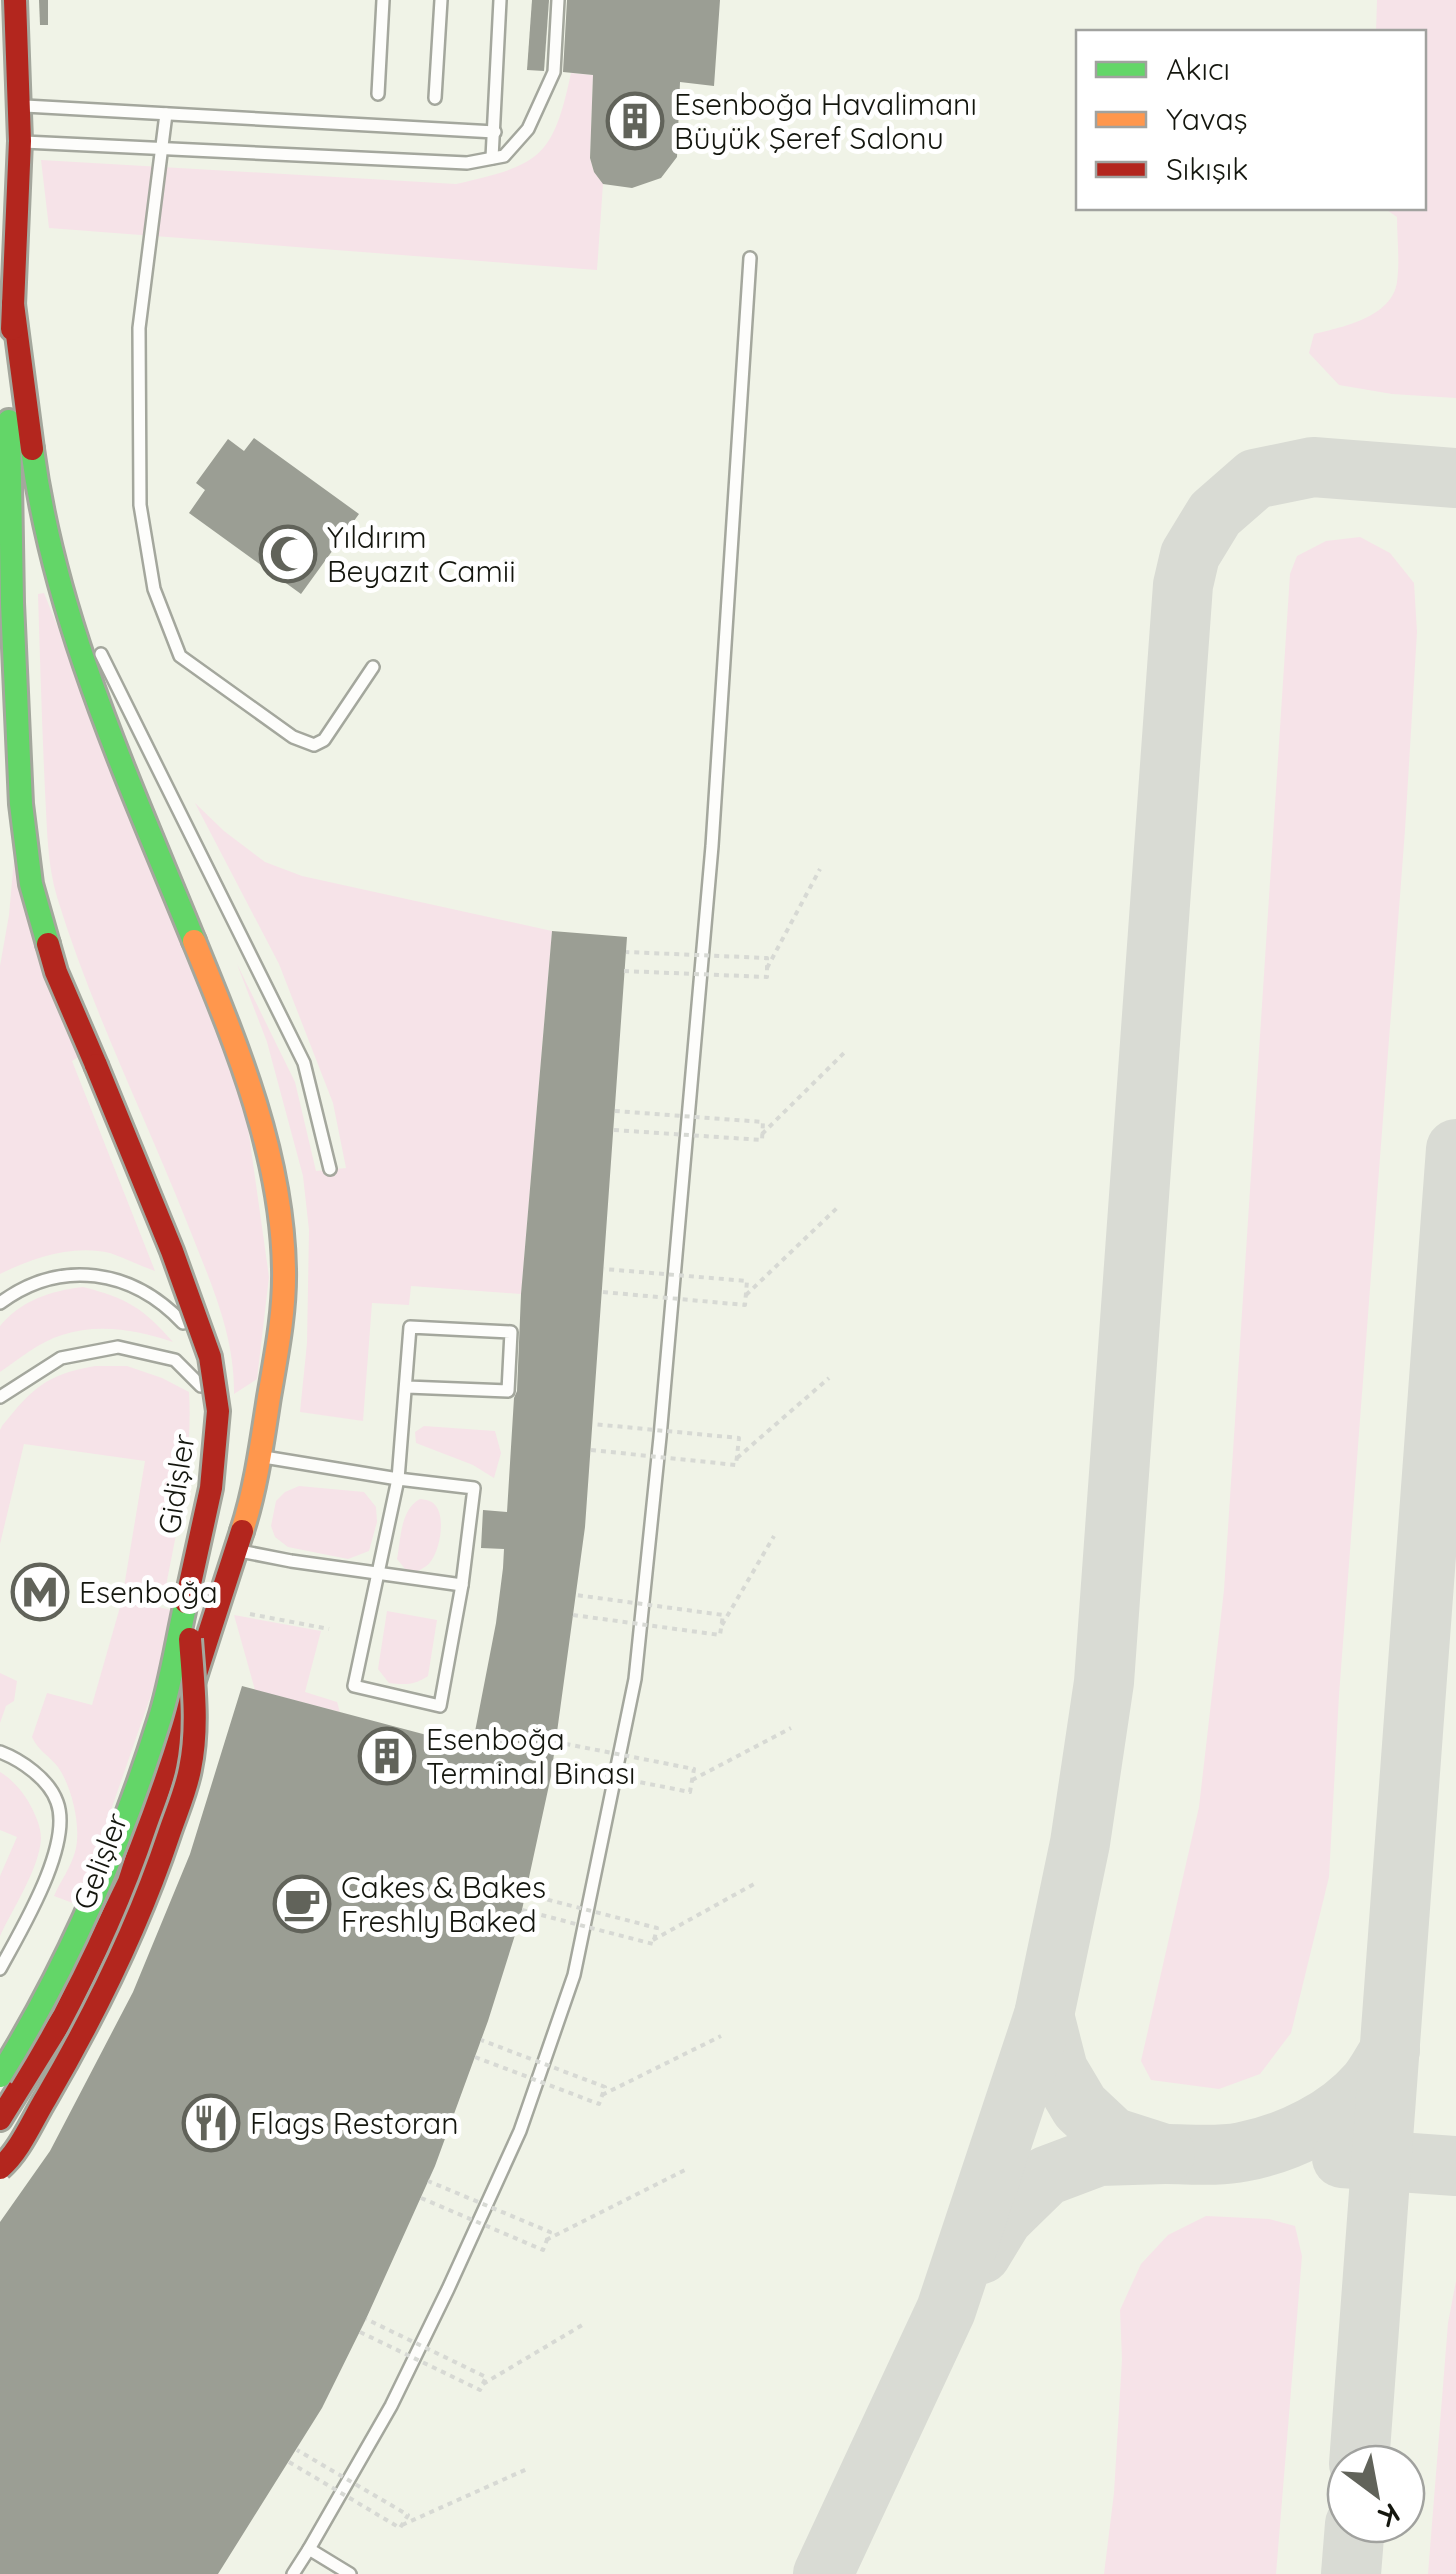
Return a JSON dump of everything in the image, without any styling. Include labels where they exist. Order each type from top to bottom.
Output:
[{"type":"highway","points":[[1,817],[12,603],[7,450],[14,304],[10,106],[15,0]]},
{"type":"highway","name":"Gelişler","points":[[0,2119],[64,2016],[129,1882],[236,1550],[260,1457],[280,1327],[284,1270],[279,1204],[248,1079],[129,782],[72,626],[42,521],[14,304]]},
{"type":"highway","name":"Gidişler","points":[[0,2076],[76,1941],[111,1858],[160,1718],[211,1488],[218,1410],[210,1357],[172,1251],[56,972],[31,884],[21,804],[12,603]]},
{"type":"highway","points":[[0,2168],[8,2161],[72,2054],[119,1962],[162,1858],[192,1763],[196,1720],[189,1630],[194,1557]]},
{"type":"lane","points":[[378,94],[383,0]]},
{"type":"lane","points":[[435,98],[440,0]]},
{"type":"lane","points":[[492,158],[500,0]]},
{"type":"lane","points":[[10,142],[466,163],[504,156],[528,130],[554,72],[558,0]]},
{"type":"lane","points":[[10,106],[495,132]]},
{"type":"lane","points":[[166,114],[138,328],[140,505],[154,589],[180,656],[293,737],[314,745],[324,740],[372,667]]},
{"type":"lane","points":[[293,2574],[391,2406],[520,2130],[574,1975],[635,1679],[712,846],[750,258]]},
{"type":"lane","points":[[42,521],[81,609]]},
{"type":"lane","points":[[96,644],[304,1063],[330,1169]]},
{"type":"lane","points":[[0,1303],[42,1280],[70,1274],[98,1275],[161,1301],[210,1357]]},
{"type":"lane","points":[[260,1457],[398,1479],[474,1488],[462,1586],[440,1706],[354,1686],[398,1479],[410,1327],[511,1332],[508,1391],[407,1386]]},
{"type":"lane","points":[[0,1397],[61,1358],[118,1347],[175,1360],[208,1394],[226,1443]]},
{"type":"lane","points":[[236,1550],[462,1586]]},
{"type":"lane","points":[[0,1752],[33,1769],[57,1800],[61,1828],[50,1869],[0,1969]]},
{"type":"lane","points":[[309,2549],[350,2574]]},
{"type":"path","points":[[767,968],[820,869]]},
{"type":"path","points":[[624,971],[767,977],[768,958],[626,952]]},
{"type":"path","points":[[762,1134],[847,1050]]},
{"type":"path","points":[[614,1130],[762,1140],[763,1122],[615,1111]]},
{"type":"path","points":[[746,1295],[837,1208]]},
{"type":"path","points":[[603,1292],[745,1304],[747,1281],[604,1269]]},
{"type":"path","points":[[737,1458],[828,1378]]},
{"type":"path","points":[[591,1450],[736,1465],[739,1438],[593,1424]]},
{"type":"path","points":[[722,1625],[774,1536]]},
{"type":"path","points":[[573,1615],[720,1635],[722,1625],[723,1615],[576,1595]]},
{"type":"path","points":[[692,1780],[791,1728]]},
{"type":"path","points":[[552,1765],[690,1792],[694,1769],[556,1742]]},
{"type":"path","points":[[522,1910],[652,1944],[754,1884]]},
{"type":"path","points":[[526,1894],[656,1928],[653,1940]]},
{"type":"path","points":[[602,2095],[721,2036]]},
{"type":"path","points":[[475,2057],[599,2104],[606,2087],[481,2040]]},
{"type":"path","points":[[546,2240],[685,2170]]},
{"type":"path","points":[[421,2198],[543,2250],[550,2232],[428,2181]]},
{"type":"path","points":[[360,2332],[480,2390],[483,2384],[486,2377],[366,2319]]},
{"type":"path","points":[[483,2384],[584,2324]]},
{"type":"path","points":[[297,2450],[408,2515],[402,2525]]},
{"type":"path","points":[[289,2462],[400,2528],[526,2469]]},
{"type":"shaded area","points":[[1377,0],[1456,0],[1456,398],[1392,394],[1339,385],[1309,353],[1314,334],[1365,318],[1386,304],[1393,294],[1398,266],[1397,217],[1387,210],[1426,210],[1426,30],[1376,30]]},
{"type":"shaded area","points":[[571,73],[593,75],[590,158],[603,184],[597,270],[49,228],[41,160],[456,184],[507,171],[525,163],[549,140]]},
{"type":"shaded area","points":[[1360,537],[1390,553],[1414,583],[1417,632],[1329,1877],[1291,2033],[1260,2074],[1219,2089],[1151,2080],[1141,2061],[1199,1807],[1224,1590],[1290,574],[1297,556],[1326,541]]},
{"type":"shaded area","points":[[44,593],[242,1085],[269,1277],[257,1379],[234,1394],[230,1349],[211,1284],[85,979],[54,884],[47,831],[40,668],[38,594]]},
{"type":"shaded area","points":[[195,803],[265,862],[302,876],[552,931],[521,1294],[411,1286],[409,1305],[372,1303],[363,1421],[300,1412],[307,1343],[309,1230],[303,1176],[267,1042],[237,964],[295,1082],[316,1171],[346,1168],[333,1103],[279,964]]},
{"type":"shaded area","points":[[15,848],[80,1056],[72,1061],[155,1271],[110,1253],[82,1250],[39,1258],[0,1274],[0,966]]},
{"type":"shaded area","points":[[83,1287],[133,1306],[173,1342],[118,1330],[76,1331],[45,1342],[0,1372],[0,1326],[37,1298]]},
{"type":"shaded area","points":[[95,1366],[127,1366],[189,1392],[186,1469],[164,1596],[124,1587],[145,1461],[24,1444],[0,1544],[2,1426],[41,1385]]},
{"type":"shaded area","points":[[424,1426],[495,1431],[501,1453],[494,1478],[473,1465],[416,1443],[415,1432]]},
{"type":"shaded area","points":[[299,1486],[364,1492],[376,1507],[377,1522],[369,1551],[348,1559],[288,1547],[275,1537],[271,1526],[276,1501]]},
{"type":"shaded area","points":[[420,1499],[432,1502],[438,1510],[439,1541],[428,1564],[418,1571],[406,1570],[397,1559],[401,1534],[409,1510]]},
{"type":"shaded area","points":[[122,1600],[172,1610],[160,1669],[78,1905],[54,1896],[77,1842],[71,1796],[58,1767],[32,1737],[47,1693],[92,1705]]},
{"type":"shaded area","points":[[387,1611],[437,1620],[428,1676],[423,1679],[410,1684],[389,1683],[378,1669]]},
{"type":"shaded area","points":[[234,1615],[321,1631],[305,1692],[337,1702],[340,1712],[255,1690]]},
{"type":"shaded area","points":[[0,1673],[17,1681],[14,1701],[6,1706],[0,1723]]},
{"type":"shaded area","points":[[0,1772],[28,1801],[41,1839],[31,1875],[0,1936],[0,1876],[17,1837],[0,1830]]},
{"type":"shaded area","points":[[1206,2216],[1269,2219],[1295,2226],[1302,2256],[1276,2574],[1104,2574],[1114,2493],[1122,2359],[1120,2310],[1141,2264],[1168,2235]]},
{"type":"shaded area","points":[[1456,2281],[1456,2574],[1428,2574],[1448,2323]]},
{"type":"building","points":[[39,0],[48,0],[48,25],[40,25]]},
{"type":"building","points":[[532,0],[549,0],[544,71],[527,70]]},
{"type":"building","name":"Esenboğa Havalimanı Büyük Şeref Salonu","points":[[567,0],[720,0],[714,86],[680,82],[677,157],[661,178],[632,188],[603,184],[594,172],[590,158],[593,75],[563,72]]},
{"type":"building","name":"Yıldırım Beyazıt Camii","points":[[254,438],[359,514],[301,594],[189,513],[205,490],[196,483],[228,439],[244,451]]},
{"type":"building","name":"Esenboğa Terminal Binası","points":[[552,931],[627,937],[585,1527],[551,1776],[520,1919],[488,2021],[435,2166],[366,2319],[322,2408],[218,2574],[0,2574],[0,2222],[50,2151],[133,1992],[190,1854],[242,1686],[472,1747],[503,1568],[504,1549],[481,1548],[483,1510],[507,1512]]},
{"type":"taxiway","points":[[823,2574],[946,2310],[1044,2015],[1080,1843],[1104,1682],[1183,585],[1190,555],[1215,514],[1255,479],[1313,467],[1456,478]]},
{"type":"taxiway","points":[[1360,2444],[1456,1149]]},
{"type":"taxiway","points":[[981,2254],[1003,2218],[1046,2176],[1099,2156],[1165,2154],[1112,2137],[1080,2107],[1058,2070],[1044,2015]]},
{"type":"taxiway","points":[[1165,2154],[1233,2154],[1295,2136],[1357,2096],[1390,2050]]},
{"type":"taxiway","points":[[1342,2158],[1456,2166]]},
{"type":"taxiway","points":[[1351,2574],[1353,2544]]},
{"type":"traffic: fast","points":[[9,421],[21,804],[31,884],[48,944]]},
{"type":"traffic: fast","points":[[32,449],[43,513],[76,639],[120,761],[194,941]]},
{"type":"traffic: fast","points":[[0,2076],[70,1948],[110,1859],[159,1721],[186,1602]]},
{"type":"traffic: slow","points":[[194,941],[254,1101],[266,1142],[281,1226],[284,1285],[280,1334],[258,1465],[242,1531]]},
{"type":"traffic: jam","points":[[12,329],[20,141],[15,0]]},
{"type":"traffic: jam","points":[[13,304],[32,449]]},
{"type":"traffic: jam","points":[[48,944],[96,1065]]},
{"type":"traffic: jam","points":[[96,1065],[172,1251],[210,1357],[218,1411],[211,1488],[186,1602]]},
{"type":"traffic: jam","points":[[0,2119],[64,2016],[129,1882],[242,1531]]},
{"type":"traffic: jam","points":[[0,2168],[20,2144],[82,2034],[157,1869],[193,1753],[190,1639]]},
{"type":"place","name":"Esenboğa Havalimanı Büyük Şeref Salonu","points":[[635,121]]},
{"type":"place","name":"Yıldırım Beyazıt Camii","points":[[288,554]]},
{"type":"place","name":"Esenboğa","points":[[40,1592]]},
{"type":"place","name":"Esenboğa Terminal Binası","points":[[387,1756]]},
{"type":"place","name":"Cakes & Bakes Freshly Baked","points":[[302,1904]]},
{"type":"place","name":"Flags Restoran","points":[[211,2123]]}]
